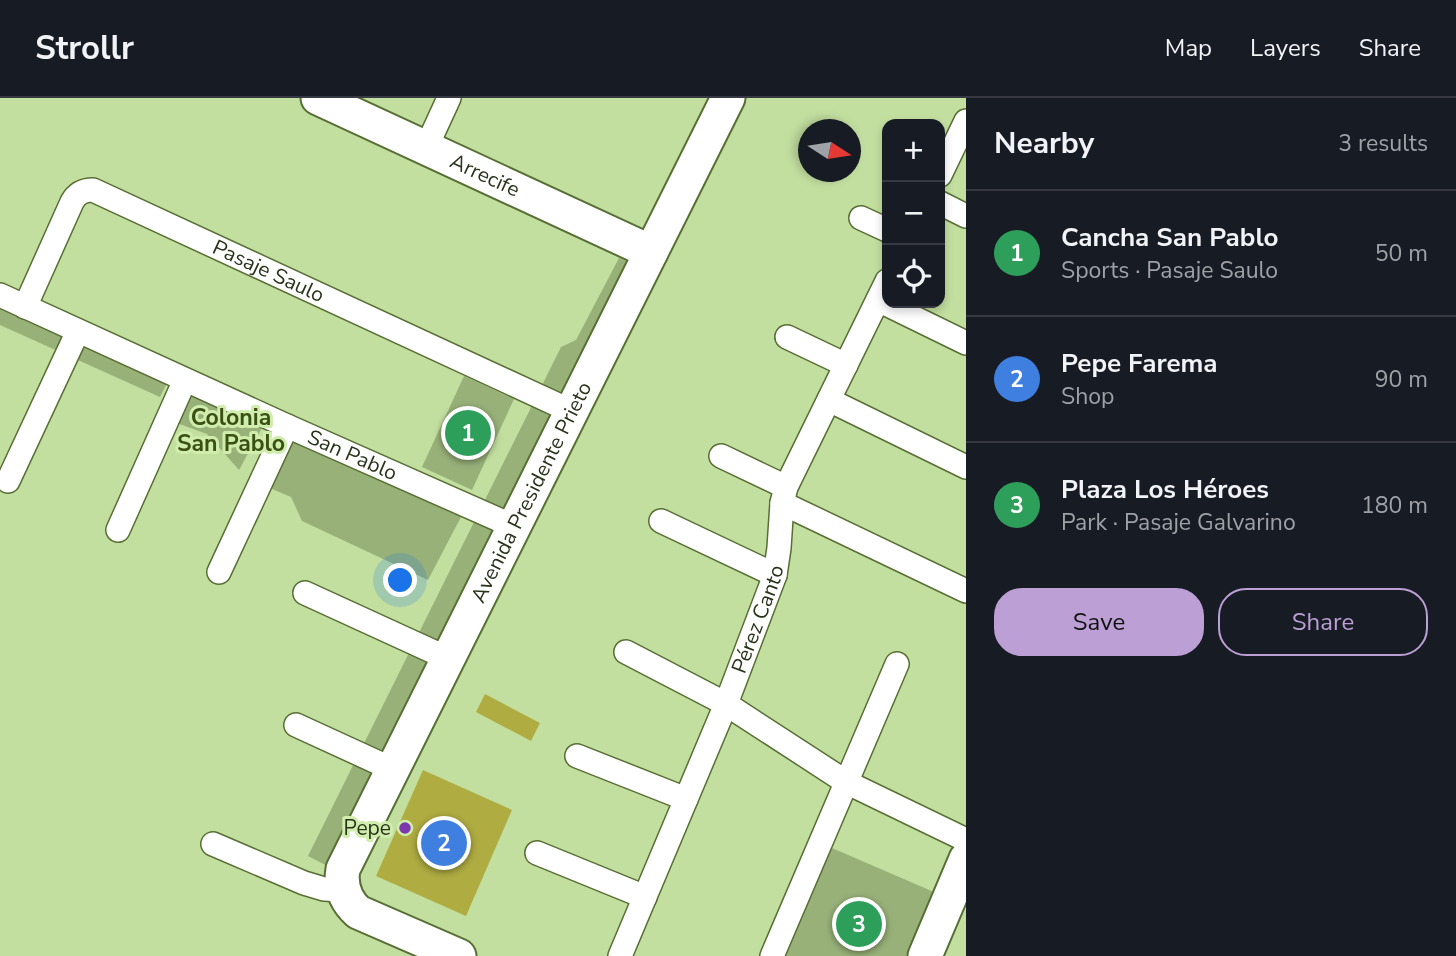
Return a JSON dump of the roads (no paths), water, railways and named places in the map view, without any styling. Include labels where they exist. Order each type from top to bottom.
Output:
[{"type":"main road","name":"Arrecife","points":[[318,98],[651,251]]},
{"type":"main road","name":"Avenida Presidente Prieto","points":[[343,890],[343,869],[728,98]]},
{"type":"main road","points":[[925,956],[964,871]]},
{"type":"main road","points":[[343,890],[351,906],[366,916],[459,956]]},
{"type":"street","points":[[426,148],[449,98]]},
{"type":"street","points":[[945,164],[966,121]]},
{"type":"street","name":"Pasaje Saulo","points":[[25,307],[72,202],[78,194],[93,190],[571,411]]},
{"type":"street","points":[[945,206],[966,216]]},
{"type":"street","points":[[861,218],[882,228]]},
{"type":"street","name":"Pérez Canto","points":[[620,956],[726,704],[775,575],[784,495],[882,293]]},
{"type":"street","name":"San Pablo","points":[[0,295],[513,526]]},
{"type":"street","points":[[910,308],[966,343]]},
{"type":"street","points":[[8,481],[78,331]]},
{"type":"street","points":[[787,337],[846,365]]},
{"type":"street","points":[[118,530],[185,380]]},
{"type":"street","points":[[829,400],[966,467]]},
{"type":"street","points":[[219,572],[287,426]]},
{"type":"street","points":[[721,456],[784,495],[966,591]]},
{"type":"street","points":[[661,521],[775,575]]},
{"type":"street","points":[[304,593],[447,658]]},
{"type":"street","points":[[626,652],[726,704],[846,782],[966,839]]},
{"type":"street","points":[[772,956],[897,664]]},
{"type":"street","points":[[296,725],[392,769]]},
{"type":"street","points":[[577,756],[686,799]]},
{"type":"street","points":[[213,844],[304,883],[324,889],[343,890]]},
{"type":"street","points":[[537,853],[645,897]]},
{"type":"place","name":"Cancha San Pablo","points":[[468,433]]},
{"type":"place","name":"Pepe","points":[[405,828]]},
{"type":"place","name":"Pepe Farema","points":[[444,843]]},
{"type":"place","name":"Plaza Los Héroes","points":[[859,924]]},
{"type":"district","name":"Colonia San Pablo","points":[[231,430]]}]
